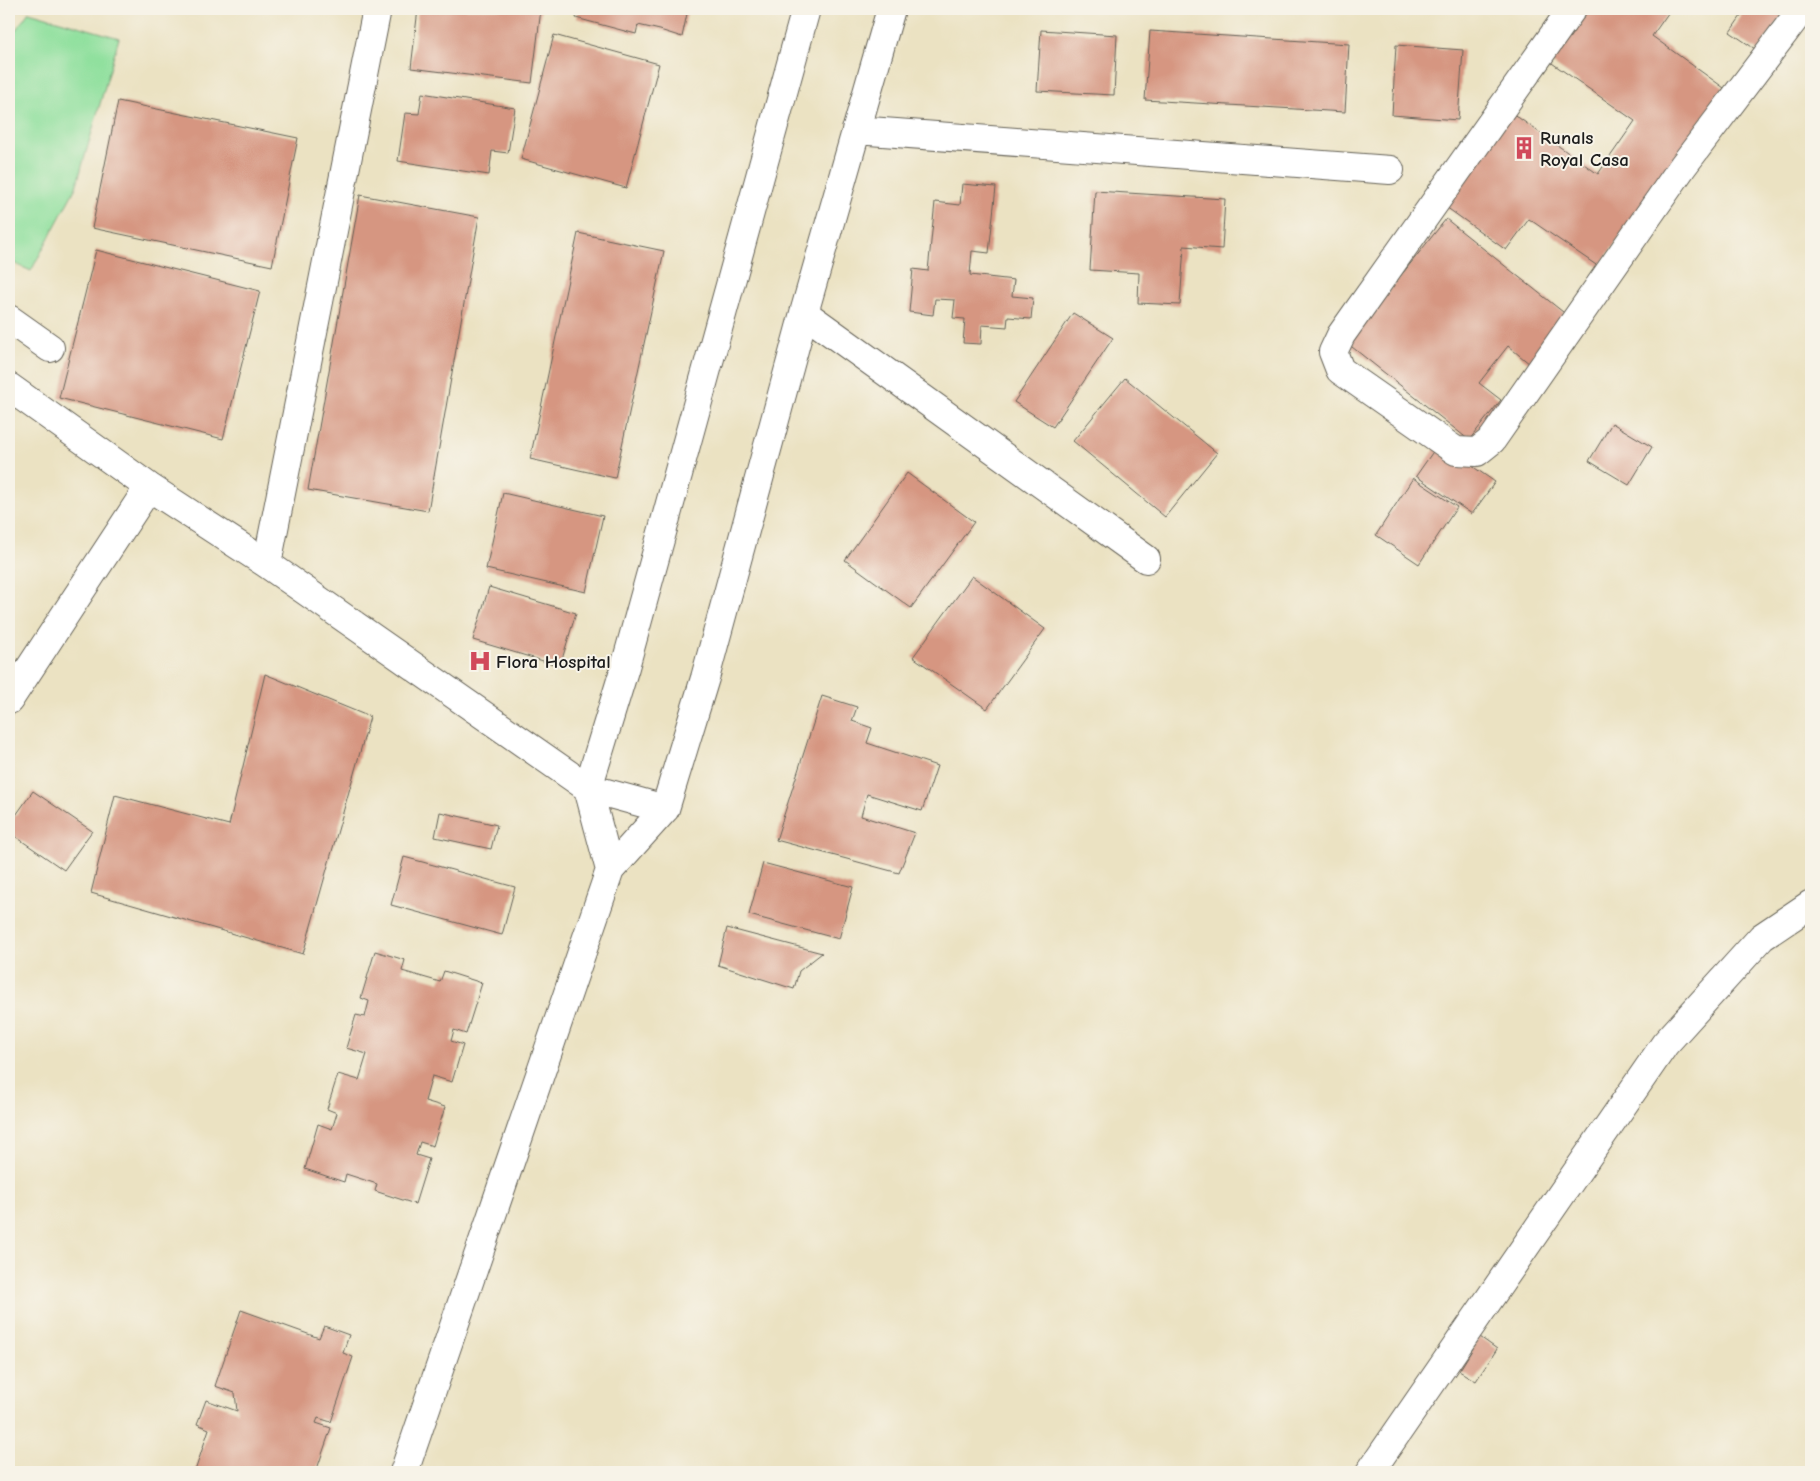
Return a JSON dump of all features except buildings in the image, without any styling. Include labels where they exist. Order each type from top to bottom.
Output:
[{"type":"street","points":[[267,564],[377,9]]},
{"type":"street","points":[[610,870],[588,788],[625,667],[806,9]]},
{"type":"street","points":[[404,1472],[610,870],[665,810],[705,678],[804,313],[891,9]]},
{"type":"street","points":[[1572,9],[1341,335],[1333,352],[1340,370],[1456,451],[1477,452],[1492,440],[1683,166],[1802,9]]},
{"type":"street","points":[[856,130],[1390,170]]},
{"type":"street","points":[[804,313],[1146,559]]},
{"type":"street","points":[[9,320],[50,348]]},
{"type":"street","points":[[9,387],[149,487],[267,564],[588,788],[665,810]]},
{"type":"street","points":[[9,700],[149,487]]},
{"type":"street","points":[[1370,1472],[1665,1044],[1762,937],[1811,904]]},
{"type":"green space","points":[[29,12],[119,38],[76,187],[31,271],[9,261],[9,39]]},
{"type":"place","name":"Runals Royal Casa","points":[[1524,148]]},
{"type":"place","name":"Flora Hospital","points":[[480,661]]}]
